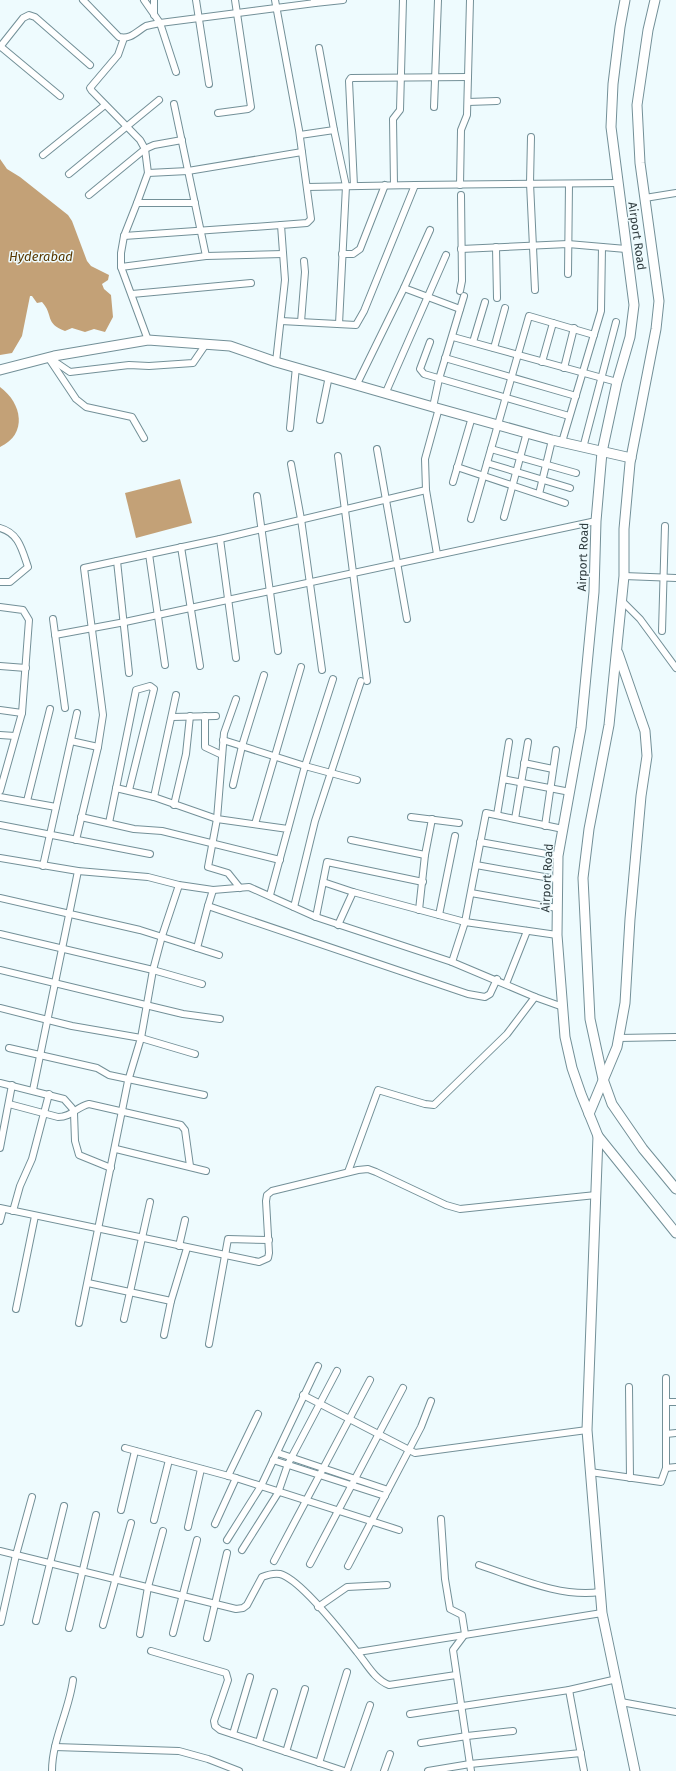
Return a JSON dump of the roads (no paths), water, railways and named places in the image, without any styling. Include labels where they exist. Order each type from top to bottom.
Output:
[{"type":"main road","name":"Airport Road","points":[[625,0],[620,27],[611,127],[617,183],[634,305],[630,337],[617,382],[602,452],[596,520],[593,582],[594,592],[581,728],[558,856],[556,879],[557,935],[565,1037],[572,1068],[589,1114],[598,1136],[676,1233]]},
{"type":"main road","name":"Airport Road","points":[[655,0],[648,30],[637,105],[640,163],[659,301],[656,329],[631,458],[624,523],[624,576],[609,728],[589,829],[583,878],[590,1019],[602,1079],[612,1104],[643,1149],[676,1189]]},
{"type":"main road","points":[[0,370],[48,357],[148,340],[230,346],[276,362],[386,392],[436,408],[584,448],[631,458]]},
{"type":"main road","name":"Airport Road","points":[[589,1114],[602,1079],[609,1068],[618,1038],[625,1003],[630,919],[647,748],[643,725],[616,650]]},
{"type":"main road","points":[[598,1136],[587,1430],[602,1613],[635,1771]]},
{"type":"street","points":[[83,0],[119,37],[124,38],[130,37],[147,26],[160,23],[315,2],[343,0]]},
{"type":"street","points":[[144,0],[160,23],[176,72]]},
{"type":"street","points":[[154,0],[154,15]]},
{"type":"street","points":[[196,0],[209,84]]},
{"type":"street","points":[[218,113],[248,109],[251,107],[235,0]]},
{"type":"street","points":[[124,236],[310,222],[311,217],[300,135],[275,0]]},
{"type":"street","points":[[394,185],[393,119],[400,110],[403,0]]},
{"type":"street","points":[[434,107],[438,0]]},
{"type":"street","points":[[460,185],[461,130],[467,116],[468,102],[470,0]]},
{"type":"street","points":[[60,96],[0,47],[23,18],[29,15],[35,17],[90,65]]},
{"type":"street","points":[[124,38],[118,55],[90,88],[140,140],[145,149],[148,173],[124,236],[121,253],[121,267],[148,340]]},
{"type":"street","points":[[319,48],[346,186],[339,324]]},
{"type":"street","points":[[354,186],[349,81],[353,77],[468,78]]},
{"type":"street","points":[[69,174],[158,100]]},
{"type":"street","points":[[468,102],[497,101]]},
{"type":"street","points":[[174,104],[206,256]]},
{"type":"street","points":[[43,155],[105,105]]},
{"type":"street","points":[[300,135],[334,130]]},
{"type":"street","points":[[531,137],[531,184],[535,290]]},
{"type":"street","points":[[90,195],[145,149],[154,144],[182,140]]},
{"type":"street","points":[[148,173],[188,171],[302,152]]},
{"type":"street","points":[[307,186],[617,183]]},
{"type":"street","points":[[568,274],[569,184]]},
{"type":"street","points":[[342,254],[354,254],[360,249],[385,185]]},
{"type":"street","points":[[281,321],[356,325],[364,312],[415,185]]},
{"type":"street","points":[[645,198],[676,193]]},
{"type":"street","points":[[437,554],[426,490],[425,459],[436,408],[439,379],[460,309],[462,293],[461,195]]},
{"type":"street","points":[[137,203],[195,203]]},
{"type":"street","points":[[276,362],[285,280],[281,225]]},
{"type":"street","points":[[357,384],[404,288],[430,230]]},
{"type":"street","points":[[461,249],[568,244],[626,249]]},
{"type":"street","points":[[496,247],[498,298]]},
{"type":"street","points":[[539,494],[546,464],[570,416],[594,335],[600,311],[602,247]]},
{"type":"street","points":[[121,267],[206,256],[283,254]]},
{"type":"street","points":[[386,392],[446,255]]},
{"type":"street","points":[[301,322],[305,272],[304,261]]},
{"type":"street","points":[[132,294],[251,283]]},
{"type":"street","points":[[404,288],[460,309]]},
{"type":"street","points":[[472,342],[485,302]]},
{"type":"street","points":[[494,348],[505,308]]},
{"type":"street","points":[[471,519],[529,316],[594,335]]},
{"type":"street","points":[[584,448],[616,322]]},
{"type":"street","points":[[542,362],[553,323]]},
{"type":"street","points":[[564,368],[574,328]]},
{"type":"street","points":[[452,337],[617,382]]},
{"type":"street","points":[[430,342],[420,369],[424,374],[570,416]]},
{"type":"street","points":[[48,357],[70,372],[129,365],[149,366],[193,363],[206,344]]},
{"type":"street","points":[[48,357],[76,399],[86,407],[132,417],[144,438]]},
{"type":"street","points":[[445,358],[576,396]]},
{"type":"street","points":[[290,428],[296,367]]},
{"type":"street","points":[[320,420],[329,376]]},
{"type":"street","points":[[453,482],[472,417]]},
{"type":"street","points":[[504,517],[527,432]]},
{"type":"street","points":[[491,449],[576,472]]},
{"type":"street","points":[[377,450],[407,619]]},
{"type":"street","points":[[294,907],[315,821],[364,681],[353,572],[338,456]]},
{"type":"street","points":[[487,463],[570,488]]},
{"type":"street","points":[[291,464],[301,519],[322,670]]},
{"type":"street","points":[[457,467],[565,503]]},
{"type":"street","points":[[76,840],[98,747],[103,715],[90,628],[84,568],[220,539],[344,508],[426,490]]},
{"type":"street","points":[[257,496],[278,651]]},
{"type":"street","points":[[55,635],[158,615],[596,520]]},
{"type":"street","points":[[662,631],[665,526]]},
{"type":"street","points":[[0,528],[8,530],[20,542],[28,567],[10,582],[0,582]]},
{"type":"street","points":[[220,539],[236,658]]},
{"type":"street","points":[[181,547],[200,666]]},
{"type":"street","points":[[149,554],[165,665]]},
{"type":"street","points":[[117,561],[125,622],[129,673]]},
{"type":"street","points":[[624,576],[676,578]]},
{"type":"street","points":[[621,600],[640,619],[676,668]]},
{"type":"street","points":[[0,608],[23,610],[29,620],[22,712],[0,792]]},
{"type":"street","points":[[53,619],[65,708]]},
{"type":"street","points":[[0,666],[26,668]]},
{"type":"street","points":[[255,824],[301,667]]},
{"type":"street","points":[[233,785],[242,746],[264,676]]},
{"type":"street","points":[[270,895],[305,766],[333,679]]},
{"type":"street","points":[[109,823],[136,690],[138,688],[153,687],[154,689],[148,717],[129,790]]},
{"type":"street","points":[[154,797],[176,695]]},
{"type":"street","points":[[236,699],[225,728],[217,819],[208,867],[228,873],[240,888]]},
{"type":"street","points":[[27,801],[50,709]]},
{"type":"street","points":[[0,710],[22,712]]},
{"type":"street","points":[[43,866],[71,742],[76,713]]},
{"type":"street","points":[[174,805],[187,746],[190,716]]},
{"type":"street","points":[[205,716],[205,747],[222,755]]},
{"type":"street","points":[[172,717],[216,716]]},
{"type":"street","points":[[0,735],[15,736]]},
{"type":"street","points":[[223,740],[305,766],[356,780]]},
{"type":"street","points":[[71,742],[98,747]]},
{"type":"street","points":[[497,815],[509,742]]},
{"type":"street","points":[[515,819],[528,742]]},
{"type":"street","points":[[545,826],[556,750]]},
{"type":"street","points":[[524,763],[553,769]]},
{"type":"street","points":[[503,779],[570,792]]},
{"type":"street","points":[[116,788],[154,797],[217,819],[288,830]]},
{"type":"street","points":[[0,796],[56,807]]},
{"type":"street","points":[[452,962],[465,922],[486,813],[563,829]]},
{"type":"street","points":[[81,817],[134,829],[162,831],[213,845],[280,860]]},
{"type":"street","points":[[411,817],[459,823]]},
{"type":"street","points":[[419,910],[425,855],[432,819]]},
{"type":"street","points":[[0,825],[150,854]]},
{"type":"street","points":[[439,915],[455,836]]},
{"type":"street","points":[[351,840],[425,855]]},
{"type":"street","points":[[480,842],[558,856]]},
{"type":"street","points":[[0,858],[78,871],[148,877],[179,885],[213,890],[249,887],[270,895],[316,917],[452,962],[535,997],[563,1007]]},
{"type":"street","points":[[316,917],[327,862],[423,882]]},
{"type":"street","points":[[476,865],[556,879]]},
{"type":"street","points":[[33,1090],[78,871]]},
{"type":"street","points":[[323,882],[353,892],[465,922],[557,935]]},
{"type":"street","points":[[80,1323],[129,1079],[142,1038],[153,970],[162,936],[179,885]]},
{"type":"street","points":[[197,948],[213,890]]},
{"type":"street","points":[[338,925],[353,892]]},
{"type":"street","points":[[471,893],[557,908]]},
{"type":"street","points":[[0,898],[162,936],[219,955]]},
{"type":"street","points":[[208,906],[481,998],[490,994],[497,980]]},
{"type":"street","points":[[506,984],[526,931]]},
{"type":"street","points":[[0,934],[153,970],[202,984]]},
{"type":"street","points":[[0,970],[183,1014],[220,1019]]},
{"type":"street","points":[[348,1172],[378,1090],[425,1104],[434,1105],[507,1034],[535,997]]},
{"type":"street","points":[[0,1008],[96,1031],[142,1038],[195,1054]]},
{"type":"street","points":[[618,1038],[676,1037]]},
{"type":"street","points":[[9,1048],[97,1068],[110,1075],[204,1094]]},
{"type":"street","points":[[0,1082],[64,1099],[72,1108],[74,1113],[75,1141],[78,1155],[111,1168]]},
{"type":"street","points":[[0,1148],[12,1085]]},
{"type":"street","points":[[13,1211],[20,1186],[32,1159],[49,1094]]},
{"type":"street","points":[[9,1104],[44,1114],[66,1117],[74,1113],[78,1108],[89,1104],[122,1113],[181,1125],[185,1130],[190,1166]]},
{"type":"street","points":[[116,1148],[206,1171]]},
{"type":"street","points":[[0,1221],[1,1209],[259,1262],[268,1258],[269,1253],[266,1201],[267,1194],[272,1191],[348,1172],[368,1169],[446,1205],[460,1209],[596,1195]]},
{"type":"street","points":[[124,1319],[150,1202]]},
{"type":"street","points":[[16,1309],[35,1216]]},
{"type":"street","points":[[179,1246],[185,1220]]},
{"type":"street","points":[[208,1344],[228,1239],[269,1240]]},
{"type":"street","points":[[164,1335],[171,1301],[187,1248]]},
{"type":"street","points":[[88,1283],[171,1301]]},
{"type":"street","points":[[227,1540],[261,1486],[318,1366]]},
{"type":"street","points":[[242,1550],[278,1492],[288,1464],[337,1371]]},
{"type":"street","points":[[590,1472],[661,1482],[666,1468],[666,1378]]},
{"type":"street","points":[[274,1561],[370,1380]]},
{"type":"street","points":[[310,1564],[403,1388]]},
{"type":"street","points":[[630,1388],[630,1478]]},
{"type":"street","points":[[303,1395],[408,1451],[421,1454],[587,1430]]},
{"type":"street","points":[[348,1566],[424,1419],[430,1401]]},
{"type":"street","points":[[666,1402],[676,1402]]},
{"type":"street","points":[[228,1476],[258,1414]]},
{"type":"street","points":[[666,1434],[676,1433]]},
{"type":"street","points":[[125,1448],[236,1478],[399,1530]]},
{"type":"street","points":[[120,1510],[135,1451]]},
{"type":"street","points":[[278,1452],[386,1493]]},
{"type":"street","points":[[154,1520],[169,1460]]},
{"type":"street","points":[[273,1460],[320,1475],[354,1482]]},
{"type":"street","points":[[666,1468],[676,1467]]},
{"type":"street","points":[[188,1527],[201,1469]]},
{"type":"street","points":[[215,1524],[236,1478]]},
{"type":"street","points":[[1,1622],[16,1555],[32,1497]]},
{"type":"street","points":[[36,1621],[64,1506]]},
{"type":"street","points":[[69,1628],[96,1515]]},
{"type":"street","points":[[441,1518],[445,1579],[450,1608],[462,1615],[465,1634],[453,1650],[456,1675],[463,1705],[471,1768]]},
{"type":"street","points":[[103,1625],[131,1523]]},
{"type":"street","points":[[140,1634],[148,1587],[163,1531]]},
{"type":"street","points":[[173,1633],[196,1540]]},
{"type":"street","points":[[0,1551],[236,1609],[243,1608],[262,1577],[270,1574],[280,1574],[290,1579],[303,1590],[358,1652],[379,1681],[389,1685],[456,1675]]},
{"type":"street","points":[[207,1638],[227,1553]]},
{"type":"street","points":[[479,1565],[551,1588],[583,1593],[600,1592]]},
{"type":"street","points":[[318,1607],[347,1587],[387,1584]]},
{"type":"street","points":[[358,1652],[602,1613]]},
{"type":"street","points":[[151,1651],[226,1673],[228,1680],[214,1720],[215,1726],[220,1730],[344,1771]]},
{"type":"street","points":[[318,1762],[347,1672]]},
{"type":"street","points":[[233,1734],[250,1677]]},
{"type":"street","points":[[410,1714],[569,1690],[616,1679]]},
{"type":"street","points":[[52,1771],[55,1747],[68,1706],[73,1680]]},
{"type":"street","points":[[286,1752],[305,1689]]},
{"type":"street","points":[[569,1690],[584,1771]]},
{"type":"street","points":[[259,1742],[274,1692]]},
{"type":"street","points":[[621,1702],[676,1712]]},
{"type":"street","points":[[347,1771],[370,1705]]},
{"type":"street","points":[[421,1743],[512,1731]]},
{"type":"street","points":[[55,1747],[179,1752],[208,1759],[239,1771]]},
{"type":"street","points":[[428,1771],[471,1768],[581,1753]]},
{"type":"street","points":[[384,1771],[390,1754]]},
{"type":"water","name":"Hyderabad","points":[[0,159],[7,169],[20,177],[68,215],[72,221],[87,261],[91,266],[109,275],[108,280],[102,284],[104,289],[111,295],[113,317],[105,332],[94,329],[85,332],[72,328],[65,331],[58,328],[52,322],[46,307],[42,302],[37,303],[32,296],[30,296],[22,336],[12,353],[0,355]]},
{"type":"water","points":[[0,387],[13,401],[19,418],[18,427],[15,434],[9,441],[0,447]]},
{"type":"water","points":[[180,479],[192,523],[136,538],[125,493]]}]
